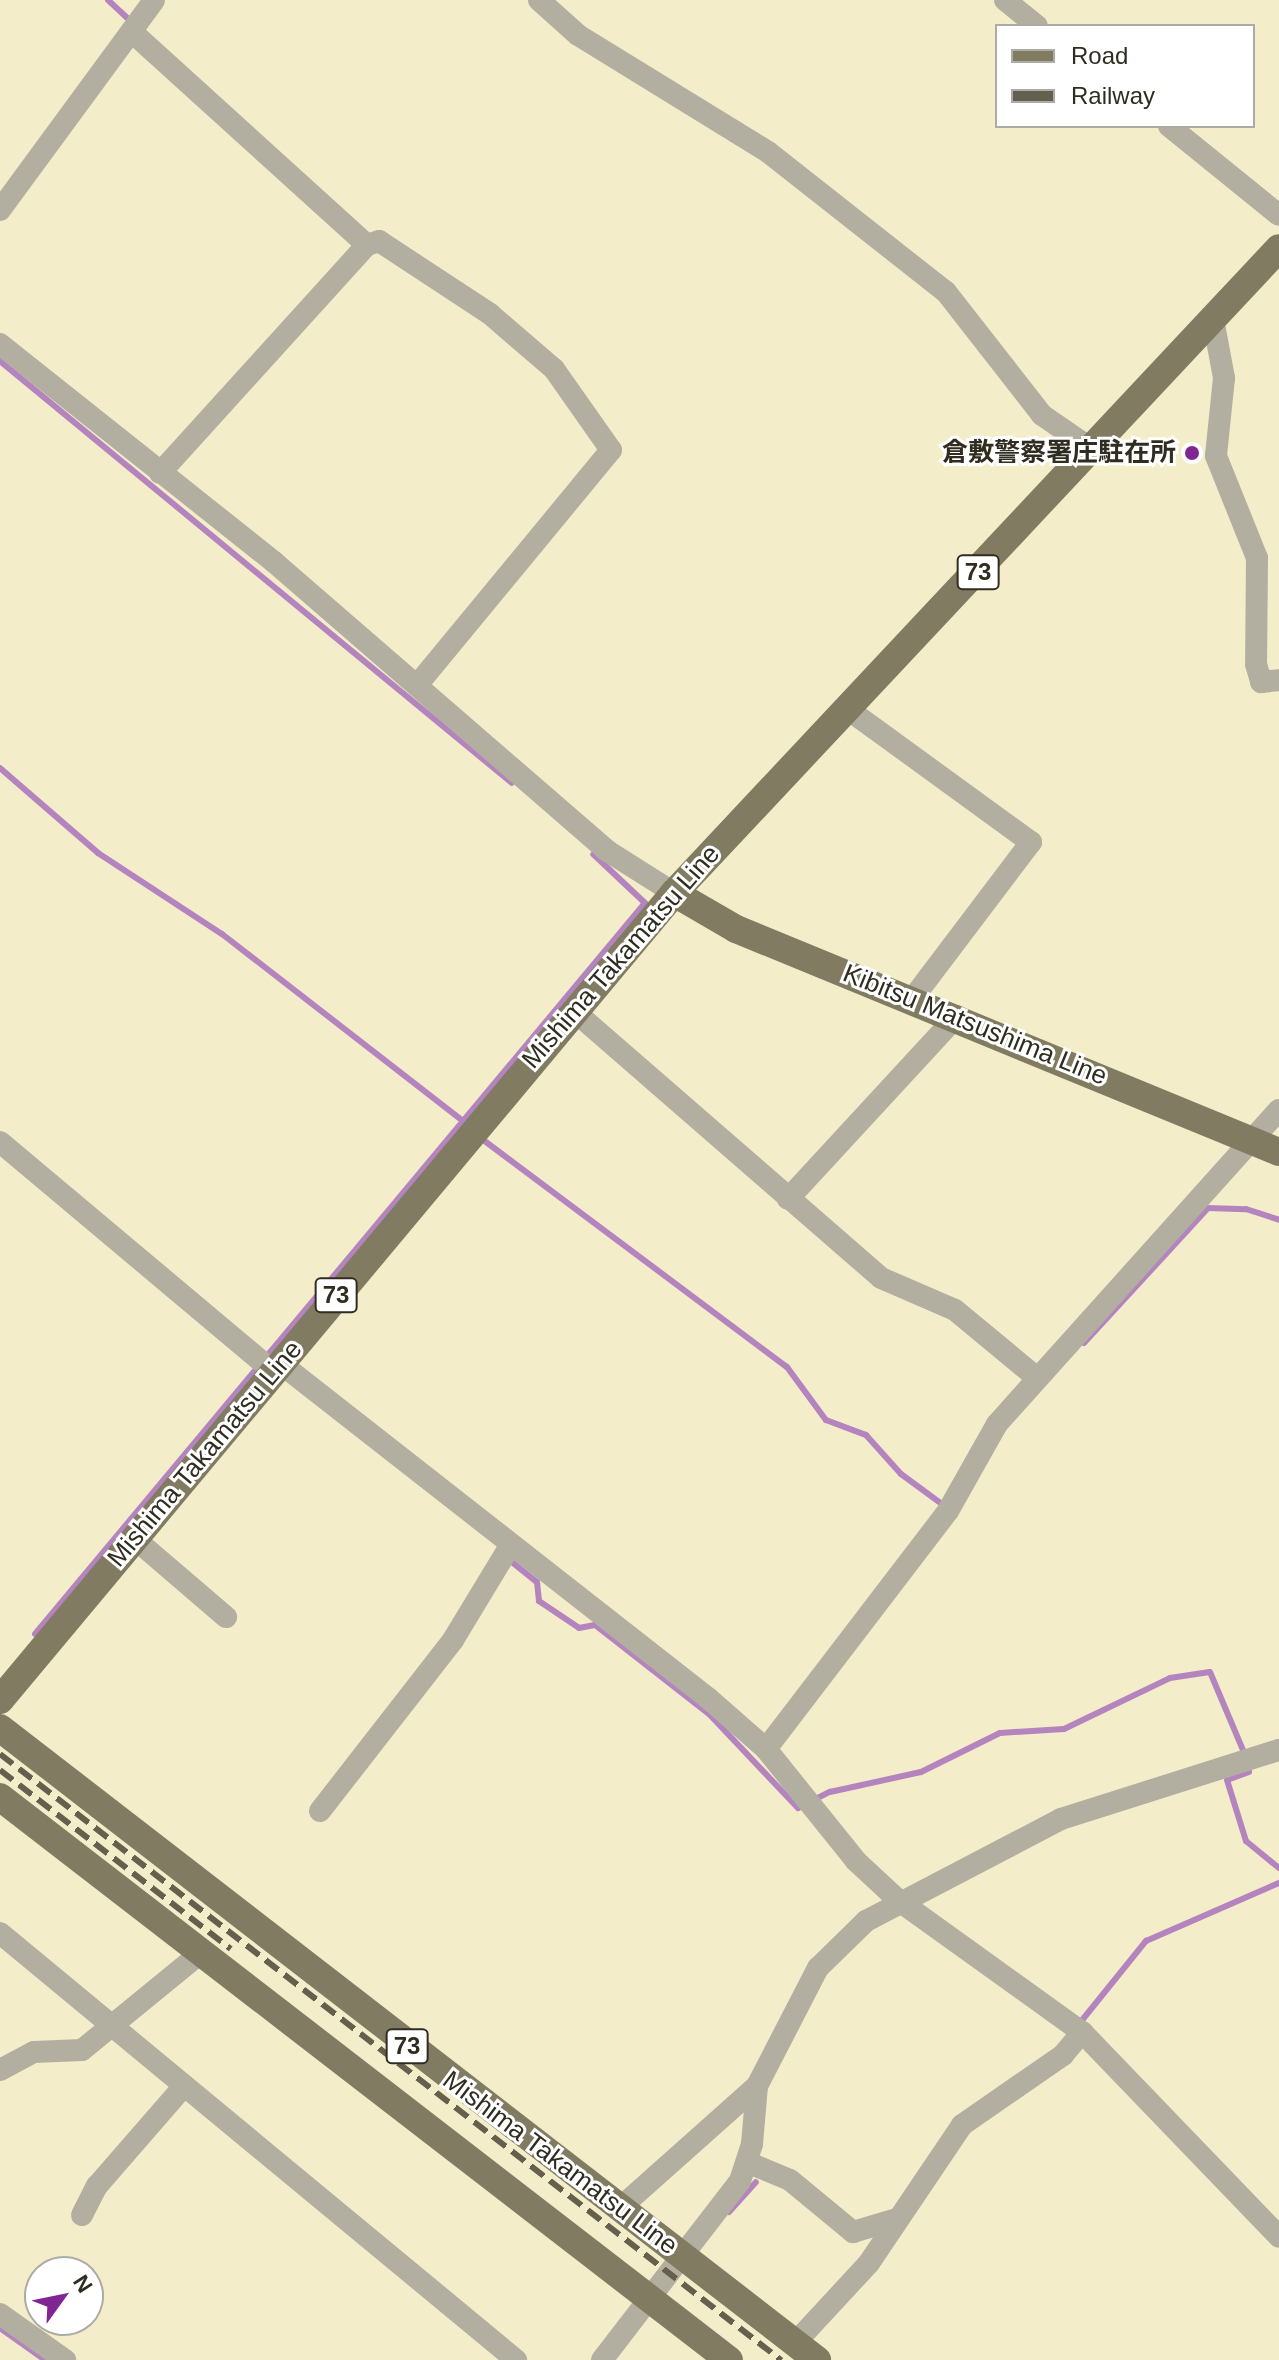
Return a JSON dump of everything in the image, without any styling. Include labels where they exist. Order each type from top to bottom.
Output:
[{"type":"main road","name":"Mishima Takamatsu Line","points":[[0,1700],[135,1539],[269,1364],[674,893],[1093,450],[1279,248]]},
{"type":"main road","name":"Kibitsu Matsushima Line","points":[[674,893],[736,929],[957,1016],[1279,1152]]},
{"type":"main road","name":"Mishima Takamatsu Line","points":[[0,1728],[817,2360]]},
{"type":"main road","name":"Mishima Takamatsu Line","points":[[0,1797],[729,2360]]},
{"type":"street","points":[[0,210],[154,0]]},
{"type":"street","points":[[539,0],[578,35],[768,152],[946,292],[1042,415],[1093,450]]},
{"type":"street","points":[[1005,0],[1035,24]]},
{"type":"street","points":[[132,32],[367,245]]},
{"type":"street","points":[[1171,128],[1279,215]]},
{"type":"street","points":[[160,473],[367,245],[379,241],[490,314],[554,369],[611,450],[417,685]]},
{"type":"street","points":[[1213,319],[1224,378],[1216,456],[1257,558],[1256,664],[1261,682],[1279,680]]},
{"type":"street","points":[[0,344],[417,685],[606,850],[674,893]]},
{"type":"street","points":[[849,710],[1031,842],[913,998]]},
{"type":"street","points":[[574,1011],[881,1278],[955,1310],[1036,1377]]},
{"type":"street","points":[[788,1199],[957,1016]]},
{"type":"street","points":[[766,1749],[949,1509],[997,1424],[1279,1110]]},
{"type":"street","points":[[0,1142],[269,1364],[506,1552],[766,1749],[809,1803],[898,1900],[1074,2026],[1279,2237]]},
{"type":"street","points":[[135,1539],[226,1617]]},
{"type":"street","points":[[320,1811],[453,1640],[506,1552]]},
{"type":"street","points":[[620,2208],[757,2086],[830,1952],[898,1900],[1074,1814],[1248,1765],[1279,1750]]},
{"type":"street","points":[[0,1933],[116,2025],[184,2086],[516,2360]]},
{"type":"street","points":[[0,2070],[34,2052],[82,2050],[203,1951]]},
{"type":"street","points":[[795,2343],[869,2263],[893,2220],[971,2115],[1063,2055],[1074,2026]]},
{"type":"street","points":[[82,2215],[97,2186],[184,2086]]},
{"type":"street","points":[[602,2360],[646,2294],[749,2163],[757,2086]]},
{"type":"street","points":[[749,2163],[790,2180],[853,2232],[893,2220]]},
{"type":"street","points":[[0,2314],[65,2360]]},
{"type":"waterway","points":[[108,0],[127,18]]},
{"type":"waterway","points":[[0,361],[512,783]]},
{"type":"waterway","points":[[0,768],[98,853],[222,934],[464,1122]]},
{"type":"waterway","points":[[35,1634],[645,903],[593,854]]},
{"type":"waterway","points":[[482,1139],[787,1367],[826,1420],[866,1435],[901,1474],[946,1507]]},
{"type":"waterway","points":[[1084,1343],[1208,1208],[1246,1209],[1279,1220]]},
{"type":"waterway","points":[[507,1558],[537,1582],[539,1601],[579,1628],[595,1625],[710,1715],[798,1808],[830,1792],[921,1772],[1000,1733],[1064,1729],[1170,1678],[1210,1672],[1245,1755]]},
{"type":"waterway","points":[[1247,1766],[1249,1772],[1227,1780],[1246,1841],[1279,1868]]},
{"type":"waterway","points":[[1079,2024],[1146,1941],[1279,1883]]},
{"type":"waterway","points":[[729,2212],[756,2182]]},
{"type":"waterway","points":[[0,2328],[45,2360]]},
{"type":"railway","points":[[0,1754],[781,2360]]},
{"type":"railway","points":[[0,1770],[231,1949]]},
{"type":"place","name":"倉敷警察署庄駐在所","points":[[1192,453]]}]
